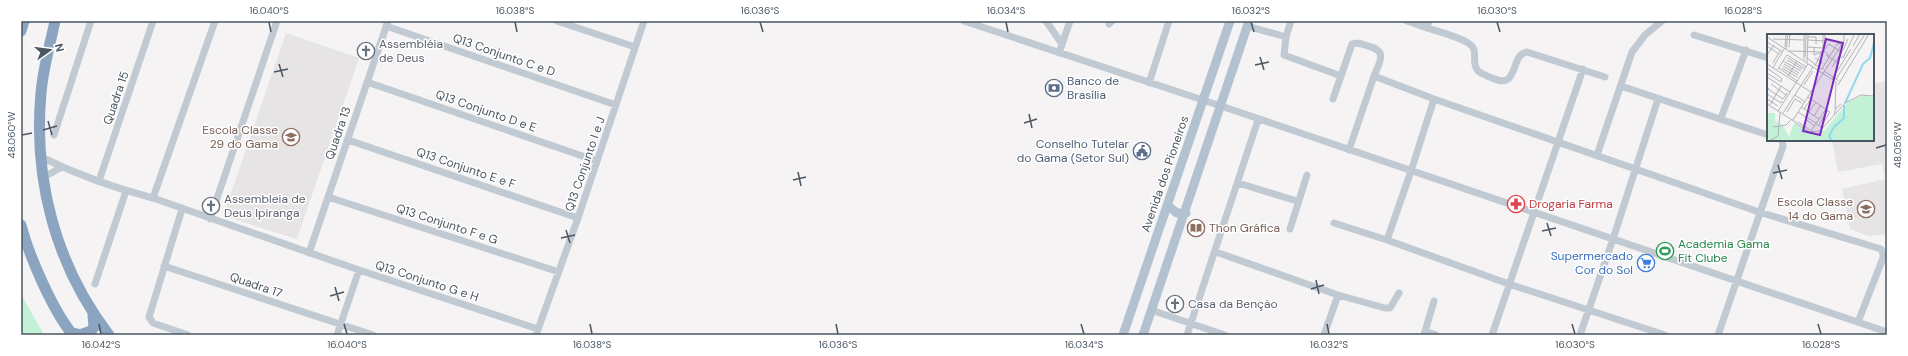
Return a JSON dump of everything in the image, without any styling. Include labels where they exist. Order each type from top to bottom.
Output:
[{"type":"highway","points":[[21,31],[24,21]]},
{"type":"highway","points":[[55,21],[47,55],[41,92],[39,126],[42,178],[51,219],[61,253],[94,314],[109,335]]},
{"type":"highway","points":[[21,225],[40,275],[72,333],[80,335],[91,331],[94,327],[94,314]]},
{"type":"main road","name":"Avenida dos Pioneiros","points":[[1123,335],[1230,21]]},
{"type":"main road","points":[[1143,335],[1186,213],[1248,24]]},
{"type":"main road","points":[[1167,205],[1177,213],[1186,213]]},
{"type":"street","points":[[54,135],[91,21]]},
{"type":"street","name":"Quadra 15","points":[[99,181],[153,21]]},
{"type":"street","points":[[153,198],[215,21]]},
{"type":"street","points":[[210,219],[277,21]]},
{"type":"street","points":[[557,21],[635,47]]},
{"type":"street","name":"Q13 Conjunto I e J","points":[[537,332],[578,218],[644,21]]},
{"type":"street","points":[[1046,21],[1062,44]]},
{"type":"street","points":[[1059,53],[1070,21]]},
{"type":"street","points":[[1149,83],[1169,21]]},
{"type":"street","points":[[1292,21],[1286,37],[1283,52],[1285,56],[1341,76]]},
{"type":"street","points":[[1406,21],[1428,25],[1470,43],[1474,50],[1474,62],[1478,71],[1499,81],[1507,80],[1511,77],[1519,56],[1522,53],[1527,52],[1605,77]]},
{"type":"street","points":[[1597,155],[1632,52],[1645,34],[1662,21]]},
{"type":"street","points":[[969,22],[1887,332]]},
{"type":"street","name":"Quadra 13","points":[[309,253],[387,24]]},
{"type":"street","name":"Q13 Conjunto C e D","points":[[387,24],[616,105]]},
{"type":"street","points":[[1248,24],[1286,37]]},
{"type":"street","points":[[1694,35],[1767,58]]},
{"type":"street","points":[[1333,99],[1350,47],[1355,43],[1359,43],[1377,48],[1381,53],[1381,58],[1349,150]]},
{"type":"street","points":[[1721,118],[1746,50]]},
{"type":"street","points":[[1492,335],[1583,69]]},
{"type":"street","points":[[1374,76],[1434,99],[1759,212],[1881,249],[1884,254],[1883,258],[1858,322]]},
{"type":"street","name":"Q13 Conjunto D e E","points":[[367,82],[597,161]]},
{"type":"street","points":[[1621,86],[1721,118],[1767,135]]},
{"type":"street","points":[[1387,240],[1434,99]]},
{"type":"street","points":[[1580,335],[1613,239],[1658,99]]},
{"type":"street","points":[[1187,335],[1216,252],[1258,120]]},
{"type":"street","name":"Q13 Conjunto E e F","points":[[348,140],[578,218]]},
{"type":"street","points":[[1718,335],[1737,282],[1759,212],[1783,146],[1782,141]]},
{"type":"street","name":"Q13 Conjunto G e H","points":[[40,157],[62,167],[126,191],[153,198],[537,332]]},
{"type":"street","points":[[42,178],[62,167]]},
{"type":"street","points":[[1290,229],[1297,201],[1307,175]]},
{"type":"street","points":[[1238,183],[1297,201]]},
{"type":"street","points":[[95,284],[126,191]]},
{"type":"street","name":"Q13 Conjunto F e G","points":[[328,197],[559,272]]},
{"type":"street","points":[[182,209],[149,317],[153,323],[188,335]]},
{"type":"street","points":[[1334,223],[1387,240],[1649,332],[1665,335]]},
{"type":"street","points":[[1216,252],[1338,295],[1385,308],[1390,308],[1394,304],[1399,293]]},
{"type":"street","name":"Quadra 17","points":[[164,266],[373,335]]},
{"type":"street","points":[[337,335],[359,270]]},
{"type":"street","points":[[1324,335],[1338,295]]},
{"type":"street","points":[[1434,301],[1424,333],[1436,335]]},
{"type":"street","points":[[1151,310],[1225,335]]},
{"type":"shaded area","name":"Escola Classe 29 do Gama","points":[[286,33],[359,58],[297,239],[223,216]]},
{"type":"shaded area","points":[[1887,81],[1887,234],[1869,236],[1850,229],[1842,189],[1885,179],[1882,164],[1838,172],[1832,141],[1874,141],[1874,84]]},
{"type":"green space","points":[[21,294],[44,335],[21,335]]},
{"type":"place","name":"Assembléia de Deus","points":[[366,51]]},
{"type":"place","name":"Banco de Brasília","points":[[1054,88]]},
{"type":"place","name":"Escola Classe 29 do Gama","points":[[291,137]]},
{"type":"place","name":"Conselho Tutelar do Gama (Setor Sul)","points":[[1142,151]]},
{"type":"place","name":"Drogaria Farma","points":[[1516,204]]},
{"type":"place","name":"Assembleia de Deus Ipiranga","points":[[211,206]]},
{"type":"place","name":"Escola Classe 14 do Gama","points":[[1866,209]]},
{"type":"place","name":"Thon Gráfica","points":[[1196,228]]},
{"type":"place","name":"Academia Gama Fit Clube","points":[[1665,251]]},
{"type":"place","name":"Supermercado Cor do Sol","points":[[1646,263]]},
{"type":"place","name":"Casa da Benção","points":[[1175,304]]}]
